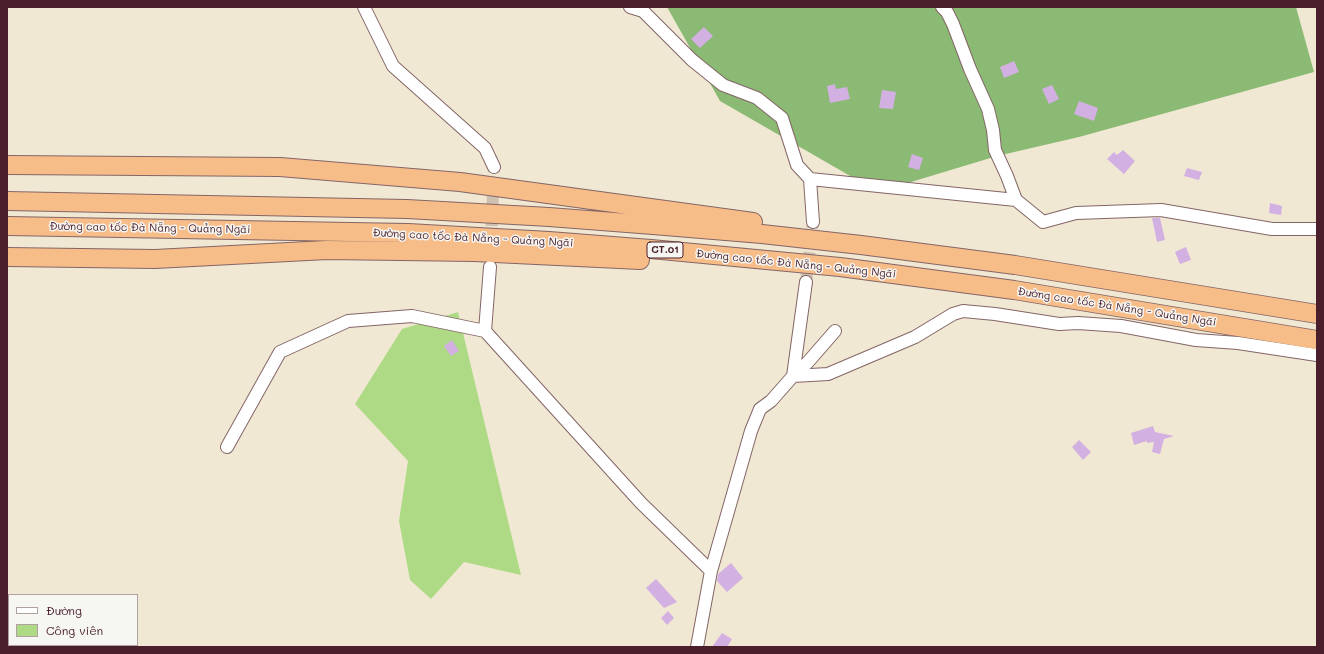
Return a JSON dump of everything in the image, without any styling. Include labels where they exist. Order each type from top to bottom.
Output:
[{"type":"highway","points":[[7,165],[280,167],[460,182],[836,233],[1015,265]]},
{"type":"highway","name":"CT.01","points":[[7,201],[408,209],[549,217],[762,234],[1015,265],[1317,314]]},
{"type":"highway","name":"Đường cao tốc Đà Nẵng - Quảng Ngãi","points":[[7,226],[408,234],[557,241],[840,267],[1014,290],[1317,340]]},
{"type":"highway","points":[[7,257],[155,259],[327,250],[474,252],[840,267]]},
{"type":"street","points":[[364,7],[393,66],[485,148],[494,167]]},
{"type":"street","points":[[630,7],[643,11],[692,60],[723,85],[757,98],[782,118],[797,164],[810,179],[812,222]]},
{"type":"street","points":[[942,7],[947,12],[953,24],[970,69],[988,110],[994,150],[1007,176],[1016,200],[1043,222],[1076,213],[1161,210],[1272,229],[1317,229]]},
{"type":"street","points":[[810,179],[1016,200]]},
{"type":"street","points":[[484,331],[490,267]]},
{"type":"street","points":[[793,376],[806,282]]},
{"type":"street","points":[[793,376],[828,374],[915,337],[953,314],[962,311],[995,314],[1059,324],[1078,323],[1121,326],[1196,340],[1238,343],[1317,355]]},
{"type":"street","points":[[227,447],[280,352],[348,321],[412,316],[484,331],[641,503],[711,571]]},
{"type":"street","points":[[697,647],[711,571],[750,431],[760,409],[771,401],[835,331]]},
{"type":"green space","points":[[667,7],[1296,7],[1314,72],[1079,137],[997,156],[878,192],[720,101]]},
{"type":"green space","points":[[458,312],[521,575],[464,562],[431,599],[410,580],[399,521],[408,461],[355,404],[402,329]]},
{"type":"building","points":[[704,27],[713,36],[700,48],[691,39]]},
{"type":"building","points":[[1014,61],[1019,72],[1004,78],[1000,67]]},
{"type":"building","points":[[835,84],[836,89],[847,87],[850,99],[830,103],[827,86]]},
{"type":"building","points":[[1052,85],[1059,99],[1049,104],[1042,89]]},
{"type":"building","points":[[882,90],[896,92],[893,109],[879,108]]},
{"type":"building","points":[[1079,101],[1098,108],[1094,121],[1074,114]]},
{"type":"building","points":[[1123,150],[1135,161],[1124,174],[1107,159],[1114,152],[1117,155]]},
{"type":"building","points":[[912,154],[923,158],[919,170],[908,167]]},
{"type":"building","points":[[1187,168],[1202,172],[1199,180],[1184,176]]},
{"type":"building","points":[[1270,203],[1282,206],[1281,215],[1269,213]]},
{"type":"building","points":[[1152,218],[1160,218],[1165,240],[1157,242]]},
{"type":"building","points":[[1186,247],[1191,260],[1180,264],[1175,252]]},
{"type":"building","points":[[452,340],[459,351],[451,356],[444,346]]},
{"type":"building","points":[[1153,426],[1155,432],[1174,436],[1164,439],[1160,454],[1152,452],[1154,442],[1147,443],[1147,441],[1134,445],[1131,433]]},
{"type":"building","points":[[1079,440],[1091,452],[1083,460],[1072,447]]},
{"type":"building","points":[[731,563],[743,578],[727,592],[717,581],[718,574]]},
{"type":"building","points":[[656,579],[677,602],[664,608],[646,588]]},
{"type":"building","points":[[668,611],[674,618],[667,625],[661,618]]},
{"type":"building","points":[[722,633],[732,639],[727,647],[712,647]]},
{"type":"tunnel","points":[[491,244],[494,167]]},
{"type":"tunnel","points":[[806,282],[813,222]]}]
